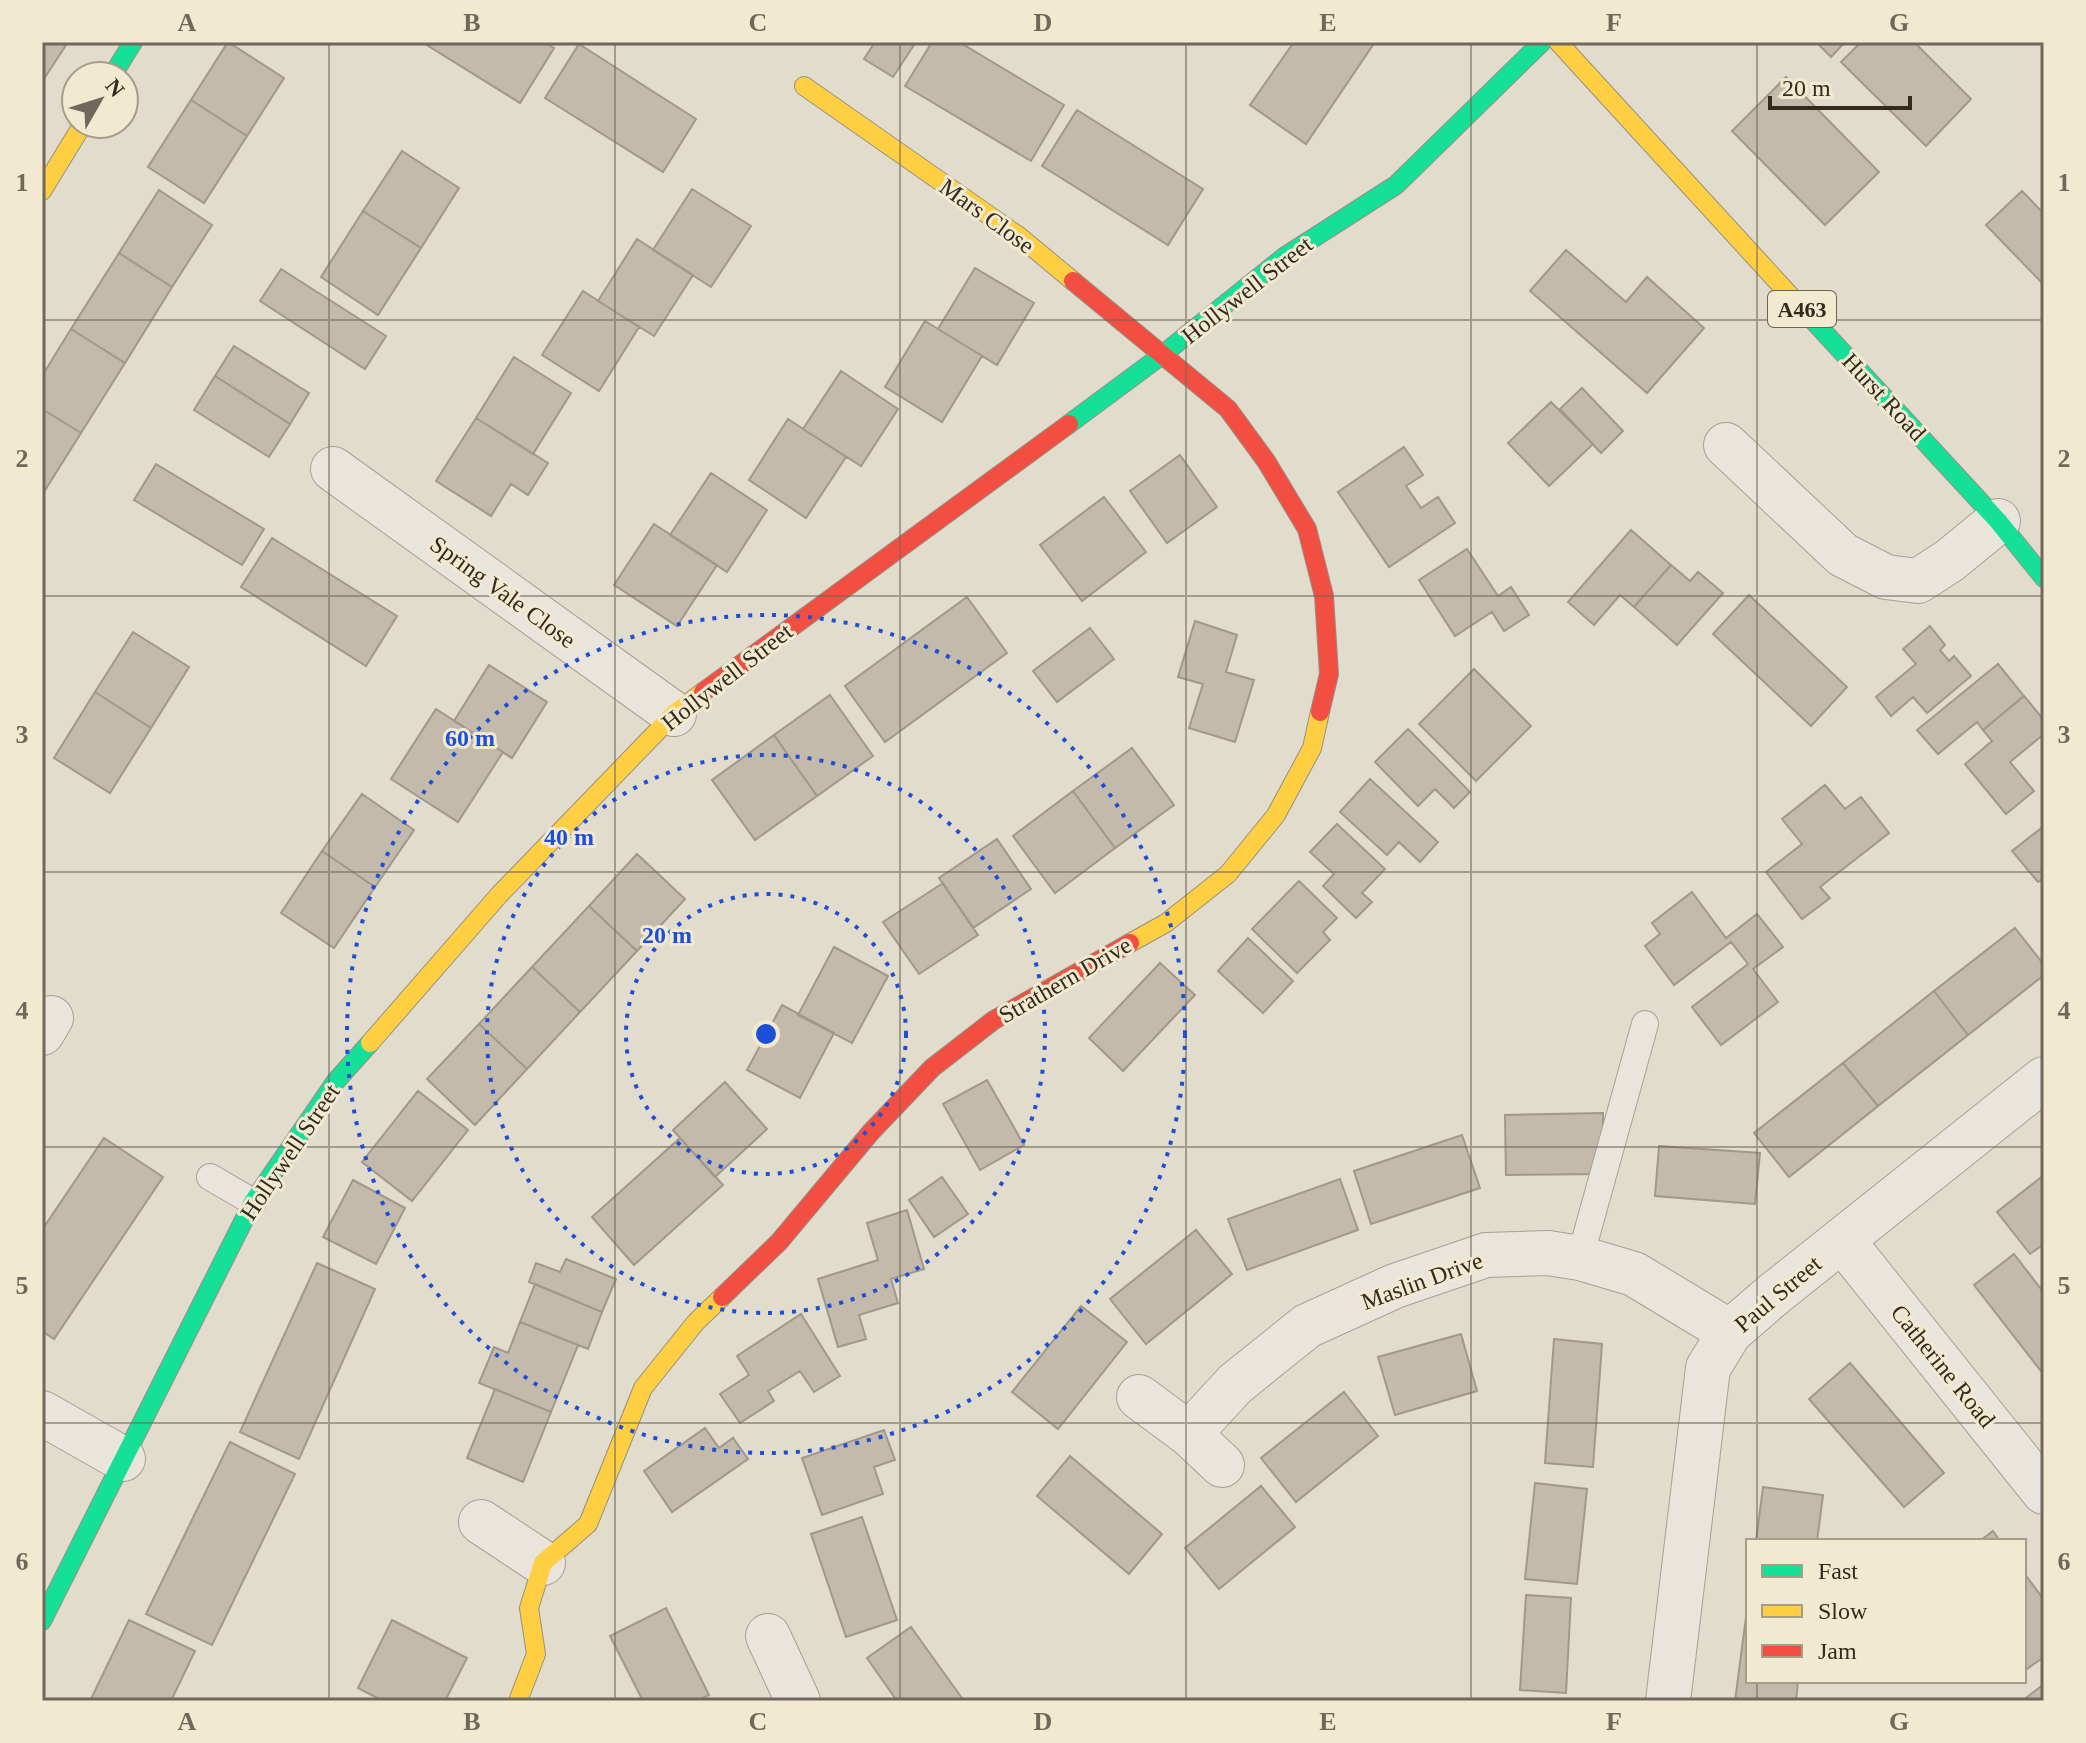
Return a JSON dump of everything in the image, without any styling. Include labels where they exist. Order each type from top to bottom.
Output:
[{"type":"street","points":[[122,60],[133,42]]},
{"type":"street","name":"Hollywell Street","points":[[42,1621],[253,1202],[336,1081],[499,895],[674,714],[1162,355],[1284,257],[1396,185],[1542,42]]},
{"type":"street","name":"Hurst Road","points":[[1558,42],[1998,521],[2044,578]]},
{"type":"street","name":"Mars Close","points":[[804,86],[1020,237],[1162,355]]},
{"type":"street","points":[[42,191],[73,140]]},
{"type":"street","name":"Strathern Drive","points":[[543,1563],[588,1524],[643,1388],[696,1322],[779,1242],[871,1132],[932,1068],[994,1020],[1166,923],[1228,874],[1276,815],[1312,748],[1329,674],[1324,596],[1307,529],[1266,461],[1228,409],[1162,355]]},
{"type":"street","points":[[1726,445],[1843,555],[1886,577],[1918,581],[1949,561],[1998,521]]},
{"type":"street","name":"Spring Vale Close","points":[[333,469],[674,714]]},
{"type":"street","name":"Paul Street","points":[[1668,1701],[1708,1368],[1730,1332],[2044,1079]]},
{"type":"street","name":"Catherine Road","points":[[1842,1240],[2044,1492]]},
{"type":"street","name":"Maslin Drive","points":[[1189,1434],[1235,1384],[1307,1326],[1382,1292],[1486,1255],[1548,1253],[1580,1258],[1634,1274],[1730,1332]]},
{"type":"street","points":[[1139,1397],[1189,1434],[1222,1465]]},
{"type":"street","points":[[42,1413],[123,1459]]},
{"type":"street","points":[[481,1522],[543,1563],[529,1608],[536,1654],[518,1701]]},
{"type":"street","points":[[768,1636],[798,1701]]},
{"type":"lane","points":[[1580,1258],[1645,1024]]},
{"type":"lane","points":[[210,1177],[253,1202]]},
{"type":"building","points":[[42,42],[68,42],[42,82]]},
{"type":"building","points":[[228,42],[284,78],[247,136],[191,100]]},
{"type":"building","points":[[422,42],[544,42],[554,48],[520,103]]},
{"type":"building","points":[[875,42],[916,42],[893,77],[864,59]]},
{"type":"building","points":[[932,42],[959,42],[1064,105],[1031,161],[905,86]]},
{"type":"building","points":[[1294,42],[1375,42],[1306,144],[1250,105]]},
{"type":"building","points":[[1816,42],[1845,42],[1831,57]]},
{"type":"building","points":[[1861,42],[1914,42],[1971,99],[1926,146],[1841,62]]},
{"type":"building","points":[[579,44],[696,119],[663,172],[545,98]]},
{"type":"building","points":[[1786,77],[1879,172],[1825,225],[1732,131]]},
{"type":"building","points":[[191,100],[247,136],[204,203],[148,167]]},
{"type":"building","points":[[1077,110],[1203,189],[1168,245],[1042,166]]},
{"type":"building","points":[[402,151],[459,188],[421,248],[363,211]]},
{"type":"building","points":[[692,189],[751,226],[711,287],[653,250]]},
{"type":"building","points":[[159,190],[212,225],[172,287],[119,253]]},
{"type":"building","points":[[2022,191],[2044,214],[2044,285],[1986,225]]},
{"type":"building","points":[[363,211],[421,248],[378,315],[321,277]]},
{"type":"building","points":[[637,239],[693,275],[654,336],[598,301]]},
{"type":"building","points":[[1566,250],[1626,302],[1647,277],[1704,328],[1647,393],[1530,291]]},
{"type":"building","points":[[119,253],[172,287],[125,363],[71,329]]},
{"type":"building","points":[[975,268],[1034,303],[997,365],[938,329]]},
{"type":"building","points":[[281,269],[386,336],[365,369],[260,301]]},
{"type":"building","points":[[583,291],[639,327],[599,391],[542,355]]},
{"type":"building","points":[[925,321],[982,356],[942,422],[885,387]]},
{"type":"building","points":[[71,329],[125,363],[81,433],[42,409],[42,376]]},
{"type":"building","points":[[234,346],[309,393],[290,424],[215,376]]},
{"type":"building","points":[[514,357],[571,393],[533,454],[476,418]]},
{"type":"building","points":[[841,371],[898,409],[861,466],[803,429]]},
{"type":"building","points":[[215,376],[290,424],[269,457],[194,410]]},
{"type":"building","points":[[1582,388],[1623,431],[1601,453],[1560,409]]},
{"type":"building","points":[[1551,402],[1593,444],[1549,486],[1508,443]]},
{"type":"building","points":[[42,409],[81,433],[42,495]]},
{"type":"building","points":[[476,418],[548,463],[528,495],[511,484],[491,516],[436,481]]},
{"type":"building","points":[[788,419],[846,457],[806,518],[749,480]]},
{"type":"building","points":[[1404,447],[1423,475],[1406,486],[1421,508],[1438,497],[1455,523],[1389,567],[1338,492]]},
{"type":"building","points":[[1180,455],[1217,507],[1167,543],[1130,491]]},
{"type":"building","points":[[156,464],[264,529],[242,565],[134,500]]},
{"type":"building","points":[[711,473],[767,510],[727,572],[670,535]]},
{"type":"building","points":[[1104,497],[1146,552],[1082,601],[1040,545]]},
{"type":"building","points":[[654,524],[717,565],[677,626],[614,585]]},
{"type":"building","points":[[1631,530],[1671,565],[1634,607],[1620,595],[1594,625],[1568,602]]},
{"type":"building","points":[[272,538],[397,616],[366,666],[241,587]]},
{"type":"building","points":[[1467,549],[1498,596],[1511,587],[1529,615],[1504,631],[1492,612],[1455,636],[1419,580]]},
{"type":"building","points":[[1671,565],[1690,581],[1698,572],[1723,593],[1677,645],[1634,607]]},
{"type":"building","points":[[1749,595],[1847,687],[1811,726],[1713,634]]},
{"type":"building","points":[[967,597],[1007,653],[885,742],[845,686]]},
{"type":"building","points":[[1195,621],[1237,635],[1226,672],[1254,680],[1235,742],[1189,728],[1203,684],[1178,677]]},
{"type":"building","points":[[1930,626],[1945,645],[1940,650],[1949,661],[1954,656],[1971,676],[1927,713],[1913,697],[1891,716],[1876,697],[1916,664],[1903,649]]},
{"type":"building","points":[[1090,628],[1114,659],[1057,702],[1033,671]]},
{"type":"building","points":[[133,632],[189,667],[151,728],[95,692]]},
{"type":"building","points":[[1998,664],[2024,696],[1983,730],[1977,722],[1938,754],[1917,730]]},
{"type":"building","points":[[489,665],[547,702],[512,758],[454,721]]},
{"type":"building","points":[[1474,669],[1531,726],[1476,781],[1419,724]]},
{"type":"building","points":[[95,692],[151,728],[110,793],[54,758]]},
{"type":"building","points":[[830,695],[873,756],[817,796],[774,735]]},
{"type":"building","points":[[2024,696],[2044,720],[2044,734],[2010,762],[2034,791],[2006,814],[1965,764],[1992,741],[1983,730]]},
{"type":"building","points":[[436,709],[503,752],[458,822],[391,779]]},
{"type":"building","points":[[1408,729],[1470,792],[1454,808],[1435,789],[1418,806],[1375,762]]},
{"type":"building","points":[[774,735],[817,796],[755,840],[712,780]]},
{"type":"building","points":[[1132,748],[1174,805],[1115,848],[1073,791]]},
{"type":"building","points":[[1370,779],[1438,842],[1420,862],[1399,842],[1387,855],[1340,812]]},
{"type":"building","points":[[1825,785],[1845,809],[1861,797],[1889,833],[1820,887],[1830,898],[1802,919],[1766,872],[1802,844],[1782,819]]},
{"type":"building","points":[[1073,791],[1115,848],[1055,893],[1013,836]]},
{"type":"building","points":[[362,794],[414,830],[375,887],[322,851]]},
{"type":"building","points":[[1337,824],[1385,869],[1362,893],[1372,902],[1356,918],[1323,886],[1334,874],[1310,852]]},
{"type":"building","points":[[2044,826],[2044,878],[2038,882],[2012,851]]},
{"type":"building","points":[[997,839],[1031,889],[973,928],[939,878]]},
{"type":"building","points":[[322,851],[375,887],[334,948],[281,913]]},
{"type":"building","points":[[637,854],[685,899],[637,951],[589,906]]},
{"type":"building","points":[[1299,881],[1337,918],[1323,932],[1330,940],[1297,973],[1252,929]]},
{"type":"building","points":[[943,883],[978,935],[919,974],[883,922]]},
{"type":"building","points":[[1692,892],[1726,938],[1757,914],[1783,947],[1753,969],[1778,1002],[1721,1045],[1692,1007],[1748,964],[1731,942],[1674,985],[1645,946],[1660,934],[1652,923]]},
{"type":"building","points":[[589,906],[637,951],[580,1012],[532,967]]},
{"type":"building","points":[[2015,928],[2044,965],[2044,975],[1968,1035],[1934,991]]},
{"type":"building","points":[[1248,938],[1293,981],[1263,1013],[1218,971]]},
{"type":"building","points":[[834,947],[888,976],[852,1043],[798,1015]]},
{"type":"building","points":[[1160,963],[1195,995],[1123,1071],[1089,1038]]},
{"type":"building","points":[[532,967],[580,1012],[527,1069],[479,1024]]},
{"type":"building","points":[[1934,991],[1968,1035],[1878,1106],[1843,1063]]},
{"type":"building","points":[[782,1005],[834,1033],[800,1098],[747,1070]]},
{"type":"building","points":[[479,1024],[527,1069],[475,1125],[427,1079]]},
{"type":"building","points":[[1843,1063],[1878,1106],[1789,1177],[1754,1133]]},
{"type":"building","points":[[987,1080],[1024,1145],[980,1170],[943,1104]]},
{"type":"building","points":[[725,1082],[767,1129],[715,1177],[673,1130]]},
{"type":"building","points":[[418,1091],[468,1130],[412,1201],[362,1162]]},
{"type":"building","points":[[1603,1113],[1604,1174],[1506,1175],[1505,1115]]},
{"type":"building","points":[[1462,1135],[1480,1188],[1371,1224],[1354,1171]]},
{"type":"building","points":[[104,1138],[163,1177],[54,1339],[42,1331],[42,1230]]},
{"type":"building","points":[[680,1138],[723,1185],[634,1265],[592,1217]]},
{"type":"building","points":[[1659,1146],[1760,1153],[1755,1204],[1655,1196]]},
{"type":"building","points":[[2044,1175],[2044,1244],[2030,1254],[1997,1212]]},
{"type":"building","points":[[942,1177],[968,1214],[934,1237],[909,1200]]},
{"type":"building","points":[[1340,1179],[1358,1230],[1247,1270],[1228,1219]]},
{"type":"building","points":[[353,1180],[405,1208],[376,1264],[323,1237]]},
{"type":"building","points":[[907,1210],[924,1269],[891,1279],[898,1303],[859,1315],[866,1339],[838,1347],[818,1279],[878,1260],[867,1223]]},
{"type":"building","points":[[1196,1230],[1232,1274],[1146,1344],[1110,1299]]},
{"type":"building","points":[[2014,1254],[2044,1293],[2044,1375],[1974,1285]]},
{"type":"building","points":[[566,1259],[616,1279],[602,1312],[529,1282],[536,1263],[560,1272]]},
{"type":"building","points":[[317,1263],[375,1289],[299,1459],[240,1432]]},
{"type":"building","points":[[535,1284],[602,1312],[588,1349],[520,1322]]},
{"type":"building","points":[[1081,1306],[1127,1342],[1058,1429],[1012,1392]]},
{"type":"building","points":[[801,1314],[840,1376],[814,1392],[800,1371],[768,1391],[774,1401],[740,1423],[720,1394],[749,1375],[737,1356]]},
{"type":"building","points":[[520,1322],[578,1345],[551,1412],[479,1383],[494,1347],[508,1353]]},
{"type":"building","points":[[1461,1334],[1477,1391],[1395,1415],[1378,1357]]},
{"type":"building","points":[[1554,1339],[1602,1344],[1593,1467],[1545,1463]]},
{"type":"building","points":[[1850,1363],[1944,1473],[1904,1507],[1809,1399]]},
{"type":"building","points":[[495,1389],[551,1412],[523,1482],[467,1458]]},
{"type":"building","points":[[1344,1392],[1378,1436],[1296,1502],[1261,1458]]},
{"type":"building","points":[[705,1428],[719,1448],[733,1438],[748,1459],[672,1512],[644,1471]]},
{"type":"building","points":[[884,1430],[895,1460],[874,1467],[883,1494],[822,1515],[802,1458]]},
{"type":"building","points":[[230,1442],[295,1474],[212,1645],[146,1614]]},
{"type":"building","points":[[1070,1456],[1162,1534],[1129,1574],[1037,1496]]},
{"type":"building","points":[[1535,1483],[1587,1489],[1577,1584],[1525,1579]]},
{"type":"building","points":[[1261,1486],[1295,1527],[1219,1589],[1185,1548]]},
{"type":"building","points":[[1763,1487],[1823,1495],[1817,1539],[1756,1539]]},
{"type":"building","points":[[862,1517],[897,1620],[846,1637],[811,1534]]},
{"type":"building","points":[[1993,1531],[1999,1539],[1983,1539]]},
{"type":"building","points":[[2026,1576],[2044,1600],[2044,1657],[2026,1670]]},
{"type":"building","points":[[1526,1595],[1571,1598],[1566,1693],[1520,1690]]},
{"type":"building","points":[[666,1608],[709,1695],[697,1701],[643,1701],[610,1636]]},
{"type":"building","points":[[1746,1617],[1746,1683],[1798,1683],[1796,1701],[1735,1701]]},
{"type":"building","points":[[129,1620],[195,1651],[171,1701],[90,1701]]},
{"type":"building","points":[[392,1620],[467,1658],[445,1701],[383,1701],[358,1688]]},
{"type":"building","points":[[911,1627],[964,1701],[897,1701],[867,1658]]},
{"type":"building","points":[[2044,1684],[2044,1701],[2022,1701]]},
{"type":"traffic: fast","points":[[122,60],[133,42]]},
{"type":"traffic: fast","points":[[1069,424],[1162,355],[1284,257],[1396,185],[1542,42]]},
{"type":"traffic: fast","points":[[1797,303],[1998,521],[2044,578]]},
{"type":"traffic: fast","points":[[42,1621],[253,1202],[336,1081],[370,1043]]},
{"type":"traffic: slow","points":[[1558,42],[1797,303]]},
{"type":"traffic: slow","points":[[804,86],[1020,237],[1073,281]]},
{"type":"traffic: slow","points":[[42,191],[73,140]]},
{"type":"traffic: slow","points":[[370,1043],[499,895],[674,714],[703,692]]},
{"type":"traffic: slow","points":[[1130,943],[1166,923],[1228,874],[1276,815],[1312,748],[1320,712]]},
{"type":"traffic: slow","points":[[518,1701],[536,1654],[529,1608],[543,1563],[588,1524],[643,1388],[696,1322],[722,1297]]},
{"type":"traffic: jam","points":[[1073,281],[1228,409],[1266,461],[1307,529],[1324,596],[1329,674],[1320,712]]},
{"type":"traffic: jam","points":[[703,692],[1069,424]]},
{"type":"traffic: jam","points":[[722,1297],[779,1242],[871,1132],[932,1068],[994,1020],[1130,943]]}]
